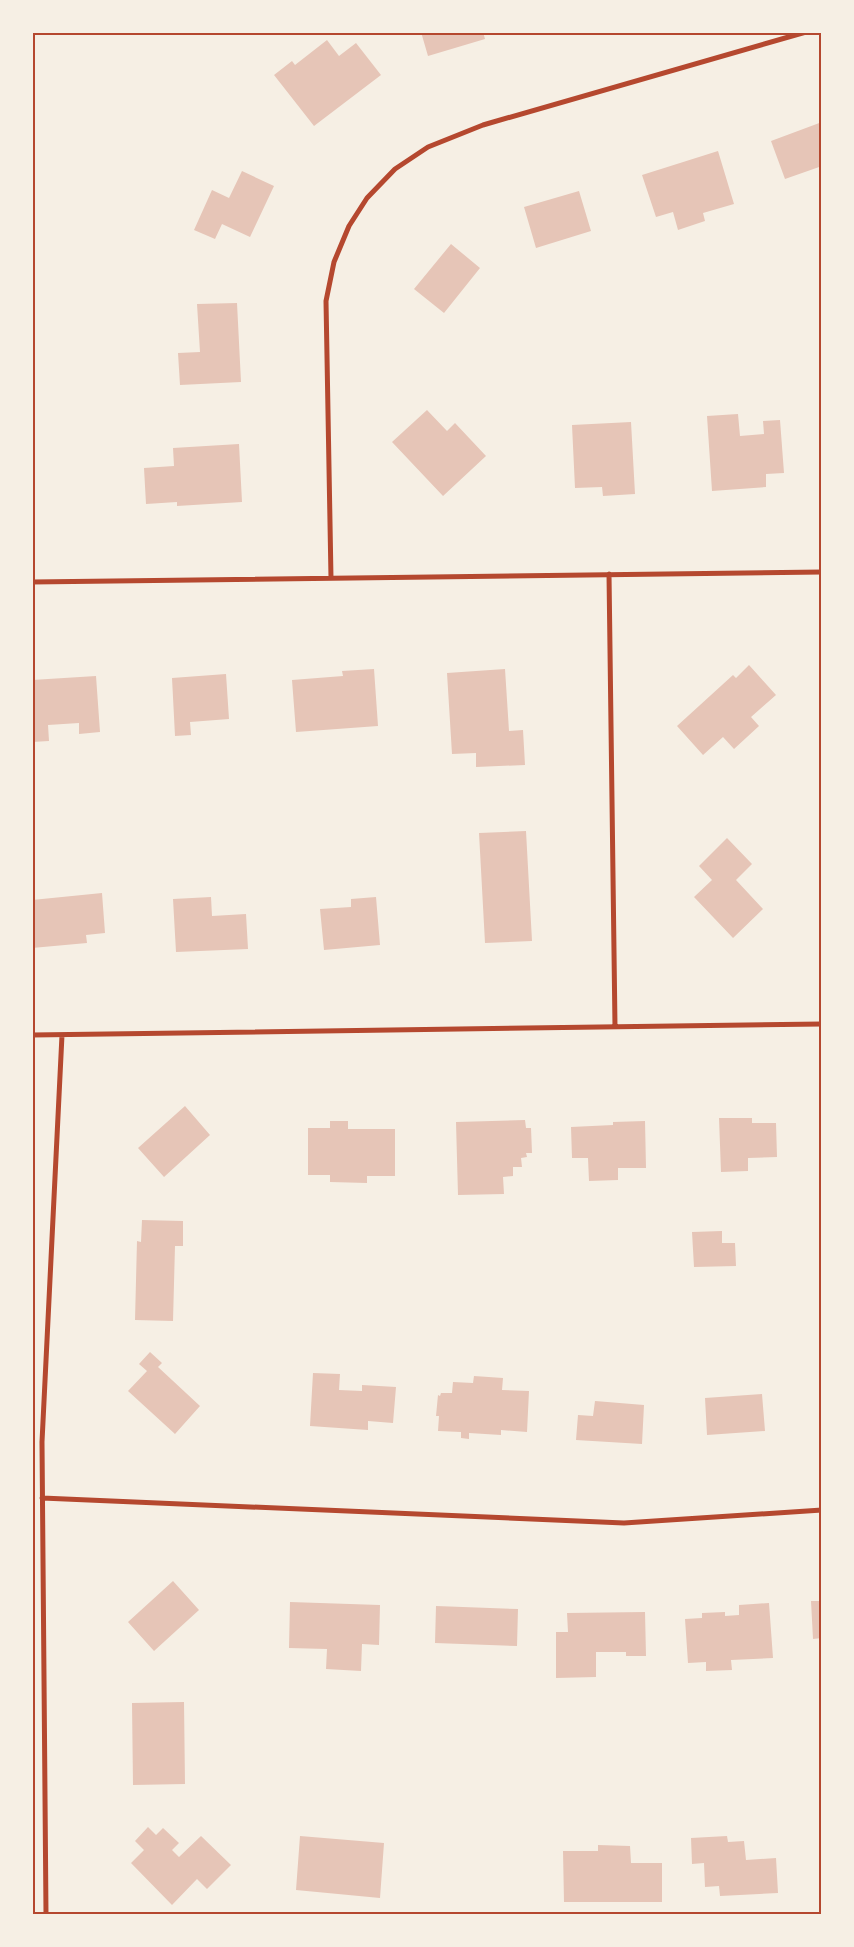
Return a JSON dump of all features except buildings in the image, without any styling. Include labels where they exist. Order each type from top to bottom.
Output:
[{"type":"street","points":[[331,578],[326,301],[334,262],[349,226],[367,198],[395,169],[428,147],[483,125],[806,32]]},
{"type":"street","points":[[32,582],[822,572]]},
{"type":"street","points":[[609,574],[615,1027]]},
{"type":"street","points":[[32,1036],[822,1024]]},
{"type":"street","points":[[46,1914],[42,1498],[45,1355],[62,1035]]},
{"type":"street","points":[[42,1498],[624,1523],[822,1510]]}]
